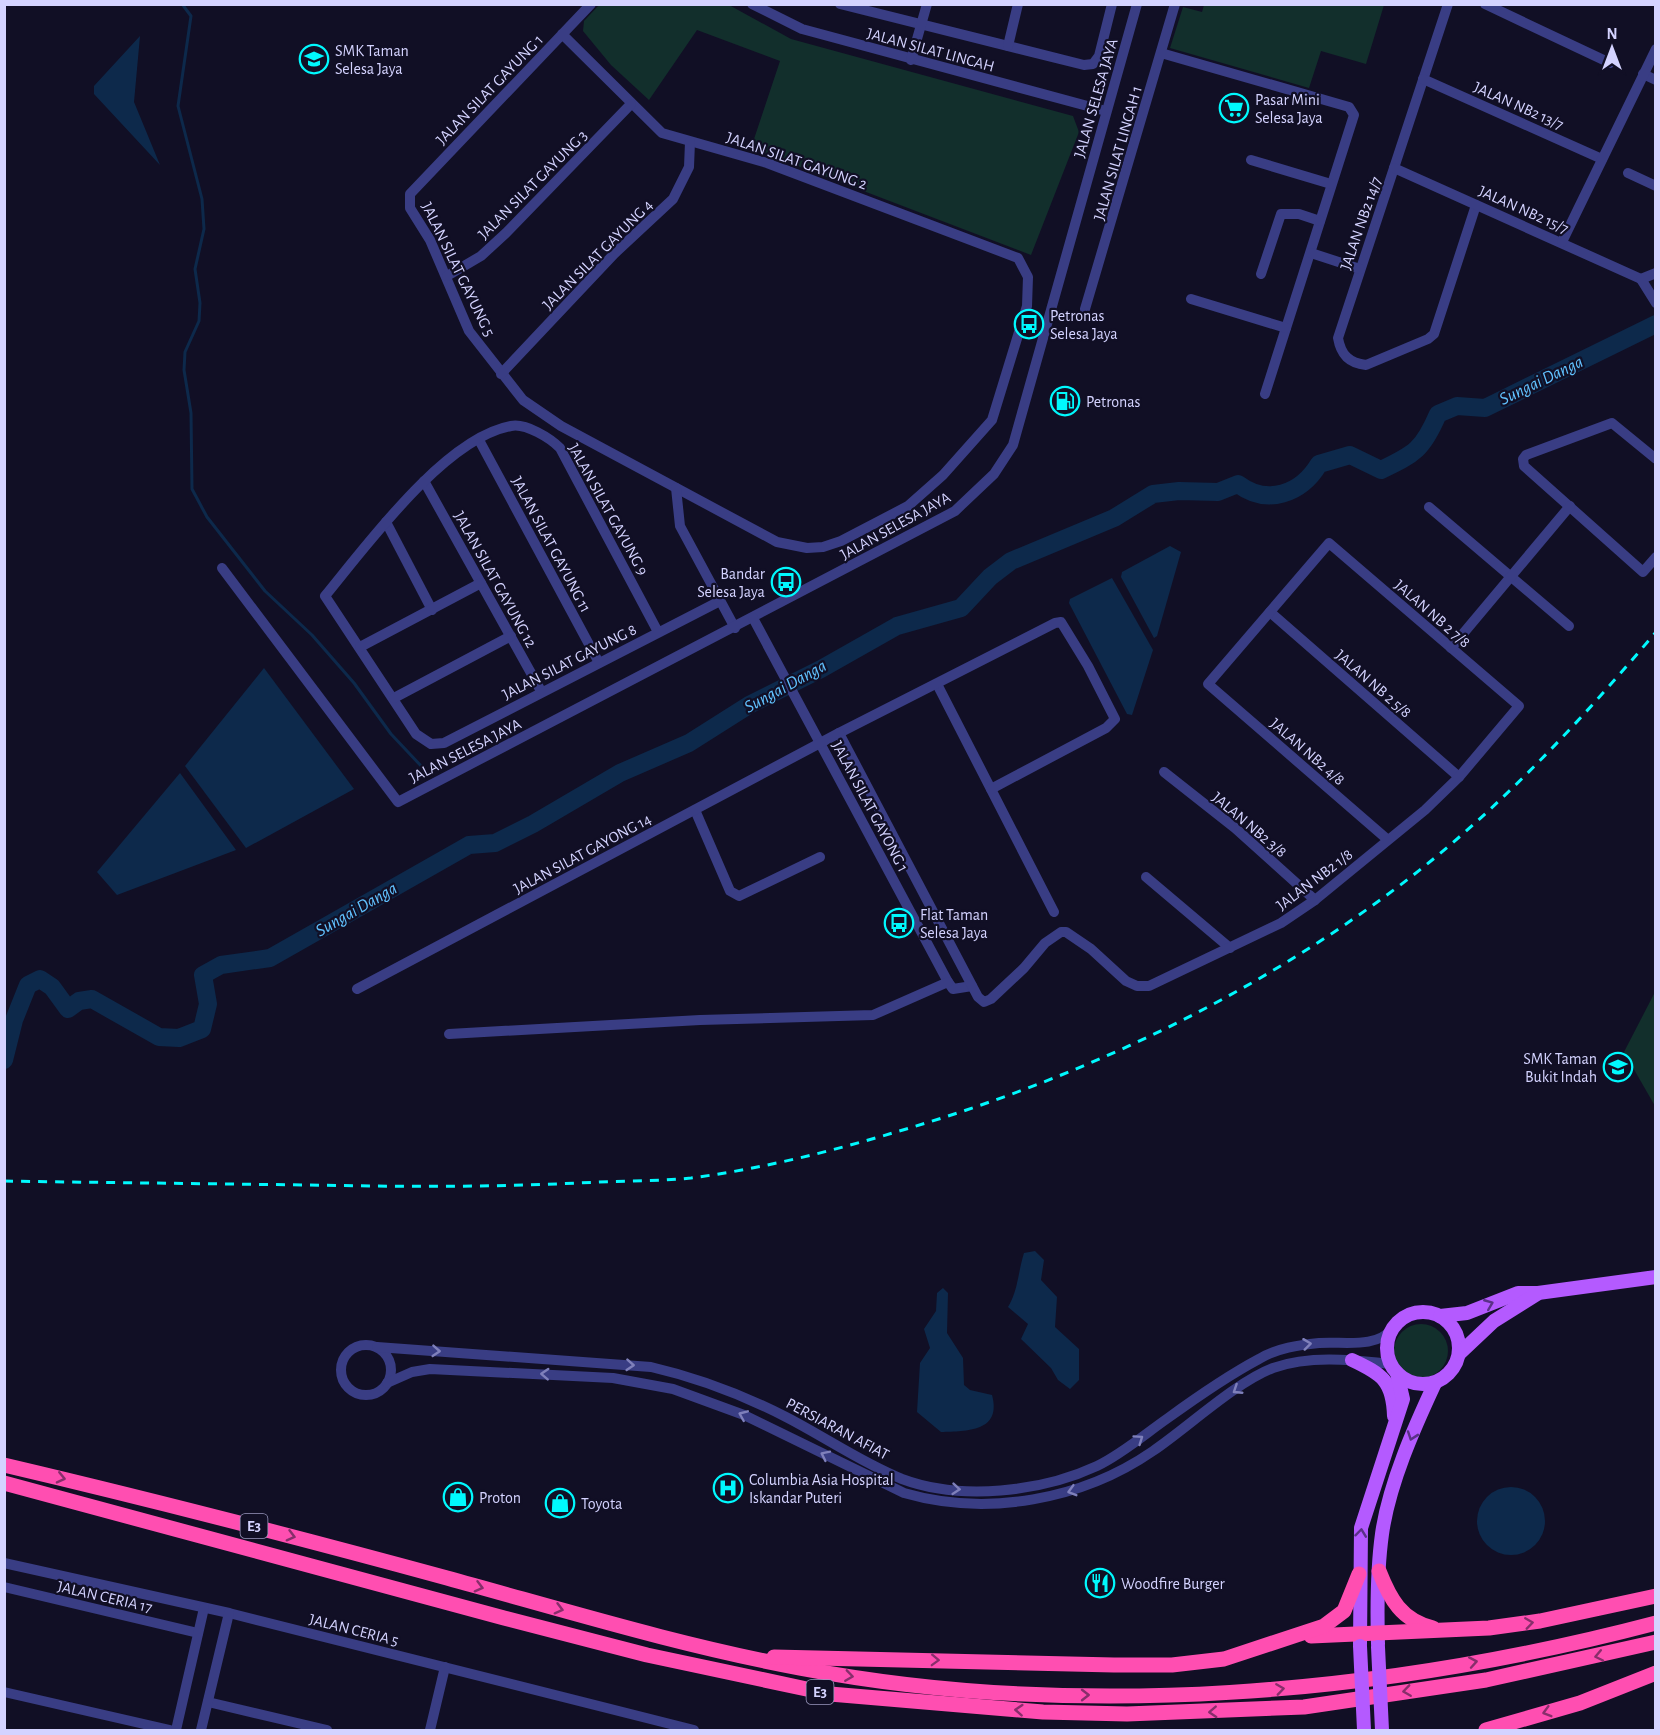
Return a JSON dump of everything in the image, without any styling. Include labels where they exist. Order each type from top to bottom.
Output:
[{"type":"highway","name":"E3","points":[[4,1465],[183,1507],[640,1630],[750,1657],[852,1676],[995,1691],[1058,1695],[1189,1695],[1264,1692],[1419,1671],[1588,1640],[1656,1623]]},
{"type":"highway","name":"E3","points":[[4,1483],[647,1655],[830,1694],[972,1707],[1091,1713],[1203,1712],[1304,1707],[1486,1680],[1656,1642]]},
{"type":"highway","points":[[1378,1571],[1389,1597],[1399,1611],[1418,1624],[1450,1632]]},
{"type":"highway","points":[[750,1657],[836,1656],[980,1662],[1172,1665],[1224,1659],[1324,1626],[1344,1611],[1359,1574]]},
{"type":"highway","points":[[1284,1641],[1320,1635],[1378,1639],[1450,1632],[1540,1621],[1656,1596]]},
{"type":"highway","points":[[1486,1731],[1580,1703],[1656,1673]]},
{"type":"main road","points":[[1364,1731],[1359,1574],[1361,1528],[1371,1491],[1394,1433],[1403,1399],[1387,1353],[1392,1329],[1408,1315],[1419,1312],[1440,1316],[1467,1313],[1518,1293],[1538,1293],[1656,1277]]},
{"type":"main road","points":[[1382,1731],[1378,1571],[1382,1532],[1391,1498],[1417,1423],[1435,1383],[1451,1371],[1459,1354],[1494,1321],[1538,1293]]},
{"type":"main road","points":[[1440,1316],[1455,1332],[1459,1354]]},
{"type":"main road","points":[[1352,1360],[1374,1371],[1391,1388],[1394,1433]]},
{"type":"main road","points":[[1394,1369],[1415,1383],[1435,1383]]},
{"type":"street","name":"JALAN SILAT GAYUNG 1","points":[[410,194],[591,4]]},
{"type":"street","name":"JALAN SILAT LINCAH","points":[[752,4],[802,29],[1106,111]]},
{"type":"street","points":[[840,4],[1084,65],[1093,64],[1099,56],[1112,4]]},
{"type":"street","points":[[911,60],[927,4]]},
{"type":"street","points":[[1008,46],[1018,4]]},
{"type":"street","name":"JALAN SELESA JAYA","points":[[222,567],[398,802],[940,520],[975,494],[994,474],[1013,445],[1041,354],[1137,4]]},
{"type":"street","name":"JALAN SILAT LINCAH 1","points":[[1085,309],[1175,4]]},
{"type":"street","name":"JALAN NB2 14/7","points":[[1448,4],[1338,338],[1344,356],[1355,364],[1366,365],[1428,339],[1434,334],[1476,205]]},
{"type":"street","points":[[1485,4],[1611,63]]},
{"type":"street","name":"JALAN SILAT GAYUNG 2","points":[[562,34],[662,133],[767,163],[1018,258]]},
{"type":"street","points":[[1562,242],[1656,49]]},
{"type":"street","points":[[1161,53],[1349,107],[1354,115],[1265,394]]},
{"type":"street","points":[[1643,74],[1656,80]]},
{"type":"street","name":"JALAN NB2 13/7","points":[[1423,79],[1602,159]]},
{"type":"street","name":"JALAN SILAT GAYUNG 3","points":[[447,276],[481,256],[506,233],[631,104]]},
{"type":"street","name":"JALAN SILAT GAYUNG 4","points":[[501,374],[614,254],[673,199],[689,167],[690,142]]},
{"type":"street","points":[[1251,160],[1331,184]]},
{"type":"street","name":"JALAN NB2 15/7","points":[[1394,168],[1641,279]]},
{"type":"street","points":[[1628,173],[1656,186]]},
{"type":"street","name":"JALAN SILAT GAYUNG 5","points":[[410,194],[410,208],[430,240],[469,331],[522,400],[561,426],[777,542],[807,548],[841,541],[908,506],[943,475],[992,420],[1027,306],[1028,277],[1018,258]]},
{"type":"street","points":[[1261,274],[1281,214],[1299,214],[1320,221]]},
{"type":"street","points":[[1311,253],[1360,269]]},
{"type":"street","points":[[1653,298],[1641,279],[1656,273]]},
{"type":"street","points":[[1191,299],[1286,328]]},
{"type":"street","points":[[1656,459],[1612,423],[1526,455],[1523,459],[1524,466],[1643,572],[1656,557]]},
{"type":"street","name":"JALAN SILAT GAYUNG 9","points":[[478,440],[512,425],[528,429],[554,441],[560,448],[658,632]]},
{"type":"street","points":[[478,440],[459,450],[424,481],[386,522],[325,596],[394,698],[511,636]]},
{"type":"street","name":"JALAN SILAT GAYUNG 11","points":[[478,440],[598,661]]},
{"type":"street","name":"JALAN SILAT GAYUNG 12","points":[[424,481],[541,691]]},
{"type":"street","points":[[676,488],[680,526],[735,628]]},
{"type":"street","points":[[1451,648],[1569,506]]},
{"type":"street","points":[[1429,507],[1569,626]]},
{"type":"street","points":[[386,522],[432,609]]},
{"type":"street","name":"JALAN NB 2 7/8","points":[[1270,612],[1329,543],[1519,706]]},
{"type":"street","points":[[360,647],[481,583]]},
{"type":"street","name":"JALAN SILAT GAYUNG 8","points":[[394,698],[416,734],[431,744],[444,743],[598,661],[720,601]]},
{"type":"street","name":"JALAN NB2 4/8","points":[[1270,612],[1208,684],[1388,840]]},
{"type":"street","name":"JALAN NB 2 5/8","points":[[1270,612],[1460,777]]},
{"type":"street","name":"JALAN SILAT GAYONG 1","points":[[753,618],[948,982]]},
{"type":"street","name":"JALAN SILAT GAYONG 14","points":[[357,989],[819,742],[1061,622],[1115,715],[1112,724],[991,789]]},
{"type":"street","points":[[937,684],[1054,912]]},
{"type":"street","name":"JALAN NB2 1/8","points":[[972,986],[978,998],[984,1002],[991,999],[1024,968],[1045,943],[1061,932],[1066,932],[1091,949],[1126,981],[1137,986],[1149,986],[1281,923],[1316,900],[1460,777],[1519,706]]},
{"type":"street","points":[[449,1034],[690,1021],[873,1015],[948,982],[957,991],[972,986],[838,733]]},
{"type":"street","name":"JALAN NB2 3/8","points":[[1164,772],[1234,828],[1316,900]]},
{"type":"street","points":[[695,810],[730,891],[740,896],[820,858]]},
{"type":"street","points":[[1146,876],[1230,948]]},
{"type":"street","name":"PERSIARAN AFIAT","points":[[1392,1329],[1386,1337],[1368,1341],[1322,1342],[1268,1353],[1240,1369],[1098,1466],[1027,1488],[979,1491],[930,1487],[902,1479],[728,1389],[690,1376],[651,1367],[361,1345],[347,1353],[341,1368],[342,1376],[351,1389],[366,1395],[375,1393],[387,1383],[412,1372],[430,1369],[613,1378],[673,1389],[779,1431],[904,1493],[928,1500],[997,1502],[1036,1500],[1075,1491],[1111,1476],[1152,1452],[1237,1390],[1270,1369],[1294,1362],[1352,1360],[1394,1369]]},
{"type":"street","points":[[377,1347],[389,1359],[391,1367],[387,1383]]},
{"type":"street","points":[[1279,1351],[1282,1366]]},
{"type":"street","points":[[779,1431],[787,1418]]},
{"type":"street","points":[[796,1441],[804,1428]]},
{"type":"street","points":[[928,1500],[930,1487]]},
{"type":"street","name":"JALAN CERIA 5","points":[[4,1563],[229,1614],[694,1731]]},
{"type":"street","name":"JALAN CERIA 17","points":[[4,1587],[198,1633]]},
{"type":"street","points":[[176,1731],[204,1608]]},
{"type":"street","points":[[201,1731],[229,1614]]},
{"type":"street","points":[[430,1731],[445,1667]]},
{"type":"street","points":[[4,1692],[170,1731]]},
{"type":"street","points":[[208,1702],[327,1731]]},
{"type":"green space","points":[[600,4],[729,5],[791,39],[1073,116],[1079,132],[1031,255],[751,148],[780,61],[697,30],[649,100],[611,65],[583,31],[584,21]]},
{"type":"green space","points":[[1204,4],[1384,5],[1366,64],[1321,51],[1309,88],[1170,48],[1183,7],[1202,12]]},
{"type":"green space","points":[[1655,992],[1655,1106],[1624,1052]]},
{"type":"green space","points":[[1416,1324],[1426,1324],[1436,1328],[1444,1336],[1448,1351],[1444,1366],[1436,1374],[1426,1378],[1416,1378],[1406,1374],[1398,1366],[1394,1356],[1394,1346],[1398,1336],[1406,1328]]},
{"type":"water","points":[[140,36],[134,102],[160,165],[94,94],[94,86]]},
{"type":"water","points":[[1170,546],[1181,552],[1157,636],[1154,638],[1121,577],[1122,572]]},
{"type":"water","points":[[1112,578],[1153,650],[1132,715],[1127,714],[1069,603],[1070,599]]},
{"type":"water","points":[[264,668],[354,789],[246,848],[185,766]]},
{"type":"water","points":[[180,773],[236,850],[117,895],[97,872]]},
{"type":"water","points":[[1035,1251],[1044,1260],[1041,1280],[1057,1297],[1055,1327],[1079,1349],[1079,1380],[1070,1389],[1058,1380],[1051,1368],[1021,1339],[1028,1324],[1008,1307],[1016,1288],[1024,1253]]},
{"type":"water","points":[[943,1288],[948,1293],[947,1333],[963,1358],[964,1385],[970,1390],[992,1395],[994,1407],[992,1416],[987,1423],[971,1430],[941,1432],[917,1412],[920,1363],[930,1348],[924,1329],[936,1311],[937,1293]]},
{"type":"water","points":[[1511,1487],[1524,1489],[1535,1497],[1543,1508],[1545,1521],[1543,1534],[1535,1545],[1524,1553],[1511,1555],[1498,1553],[1487,1545],[1479,1534],[1477,1521],[1479,1508],[1487,1497],[1498,1489]]},
{"type":"waterway","points":[[182,4],[191,16],[178,106],[202,199],[204,229],[195,269],[200,303],[199,321],[185,352],[184,370],[191,413],[192,489],[207,517],[265,591],[312,635],[354,683],[391,734],[423,768]]},
{"type":"waterway","name":"Sungai Danga","points":[[4,1060],[14,1020],[28,985],[40,979],[52,987],[68,1009],[79,1001],[92,999],[159,1037],[179,1038],[202,1029],[208,1004],[203,975],[221,965],[270,958],[469,845],[495,843],[533,824],[620,773],[689,743],[749,705],[821,669],[897,626],[961,608],[990,577],[1011,561],[1114,518],[1153,494],[1179,491],[1218,492],[1238,484],[1249,491],[1260,494],[1283,494],[1303,483],[1319,464],[1350,455],[1381,470],[1417,449],[1428,435],[1438,414],[1457,406],[1485,408],[1656,324]]},
{"type":"railway","points":[[4,1181],[485,1186],[680,1179],[743,1170],[820,1153],[963,1111],[1093,1062],[1156,1033],[1279,967],[1338,929],[1431,861],[1500,800],[1565,735],[1656,632]]},
{"type":"place","name":"SMK Taman Selesa Jaya","points":[[314,59]]},
{"type":"place","name":"Pasar Mini Selesa Jaya","points":[[1234,108]]},
{"type":"place","name":"Petronas Selesa Jaya","points":[[1029,324]]},
{"type":"place","name":"Petronas","points":[[1065,401]]},
{"type":"place","name":"Bandar Selesa Jaya","points":[[786,582]]},
{"type":"place","name":"Flat Taman Selesa Jaya","points":[[899,923]]},
{"type":"place","name":"SMK Taman Bukit Indah","points":[[1618,1067]]},
{"type":"place","name":"Columbia Asia Hospital Iskandar Puteri","points":[[728,1488]]},
{"type":"place","name":"Proton","points":[[458,1497]]},
{"type":"place","name":"Toyota","points":[[560,1503]]},
{"type":"place","name":"Woodfire Burger","points":[[1100,1583]]}]
